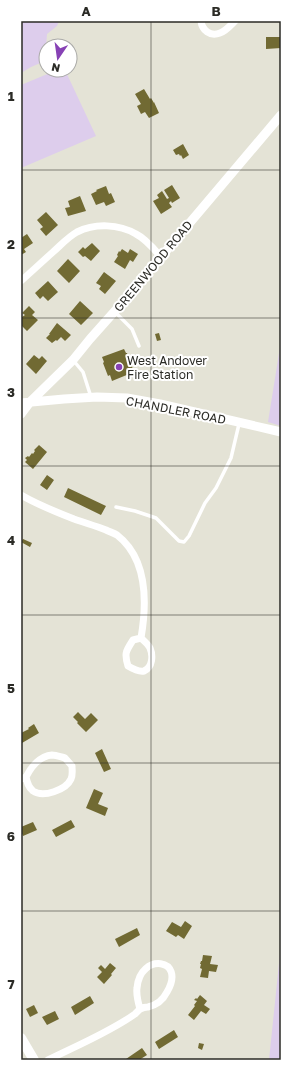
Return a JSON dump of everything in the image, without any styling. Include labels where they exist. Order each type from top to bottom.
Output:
[{"type":"main road","points":[[21,1038],[34,1060]]},
{"type":"street","points":[[201,21],[202,26],[206,31],[214,34],[222,32],[235,21]]},
{"type":"street","name":"GREENWOOD ROAD","points":[[21,414],[26,402],[73,360],[281,115]]},
{"type":"street","points":[[21,281],[75,233],[94,227],[108,226],[127,230],[136,234],[144,239],[161,257]]},
{"type":"street","name":"CHANDLER ROAD","points":[[26,402],[64,398],[127,398],[160,404],[281,432]]},
{"type":"street","points":[[21,495],[52,511],[117,535],[131,549],[138,563],[142,578],[144,623],[141,638]]},
{"type":"street","points":[[141,638],[151,649],[152,660],[149,668],[143,671],[136,670],[128,666],[125,657],[133,640],[141,638]]},
{"type":"street","points":[[52,755],[65,758],[72,766],[71,779],[65,786],[56,792],[41,794],[34,792],[23,778],[36,763],[52,755]]},
{"type":"street","points":[[48,1060],[110,1029],[140,1009],[159,1003],[169,989],[171,980],[172,973],[169,967],[165,964],[153,964],[146,968],[141,974],[136,988],[140,1009]]},
{"type":"lane","points":[[114,312],[132,329],[139,346]]},
{"type":"lane","points":[[73,360],[83,372],[91,397]]},
{"type":"lane","points":[[116,507],[156,518],[179,541],[184,542],[189,536],[205,503],[218,483],[231,458],[239,423]]},
{"type":"shaded area","points":[[21,21],[59,21],[57,26],[47,34],[47,38],[38,38],[38,64],[21,73]]},
{"type":"shaded area","points":[[38,78],[69,78],[96,136],[21,168],[21,85]]},
{"type":"shaded area","points":[[281,344],[281,426],[268,422]]},
{"type":"shaded area","points":[[281,944],[281,1060],[269,1060]]},
{"type":"building","points":[[266,37],[281,37],[281,48],[266,49]]},
{"type":"building","points":[[144,89],[150,99],[151,98],[154,102],[159,113],[149,118],[145,112],[141,114],[137,106],[141,104],[135,94]]},
{"type":"building","points":[[183,144],[189,155],[183,159],[181,155],[176,155],[173,150]]},
{"type":"building","points":[[172,185],[180,198],[172,203],[171,201],[169,203],[172,207],[161,214],[153,201],[159,198],[157,195],[162,191],[167,199],[169,198],[164,190]]},
{"type":"building","points":[[106,186],[109,194],[111,193],[115,202],[106,206],[104,202],[96,205],[91,194]]},
{"type":"building","points":[[80,196],[86,211],[68,216],[65,208],[70,207],[68,201]]},
{"type":"building","points":[[46,212],[58,225],[46,236],[40,229],[43,227],[37,220]]},
{"type":"building","points":[[27,234],[33,243],[24,249],[26,252],[21,255],[21,238]]},
{"type":"building","points":[[92,243],[100,251],[91,261],[85,256],[83,257],[78,252],[83,247],[85,249]]},
{"type":"building","points":[[122,249],[128,253],[130,249],[138,254],[133,262],[130,260],[125,269],[114,262],[119,251],[120,252]]},
{"type":"building","points":[[68,259],[80,271],[69,283],[57,271]]},
{"type":"building","points":[[104,272],[116,281],[105,294],[99,289],[101,286],[96,283]]},
{"type":"building","points":[[48,281],[58,292],[48,301],[43,296],[40,299],[35,293]]},
{"type":"building","points":[[80,301],[93,313],[81,325],[69,314]]},
{"type":"building","points":[[29,306],[35,312],[32,315],[38,320],[27,331],[21,325],[21,316],[22,317],[25,315],[22,313]]},
{"type":"building","points":[[57,323],[71,335],[65,341],[61,337],[52,343],[46,338]]},
{"type":"building","points":[[159,333],[161,340],[157,341],[155,334]]},
{"type":"building","name":"West Andover Fire Station","points":[[124,349],[134,372],[112,381],[110,375],[108,376],[102,357]]},
{"type":"building","points":[[34,355],[39,359],[42,356],[47,361],[36,374],[26,364]]},
{"type":"building","points":[[39,445],[47,452],[33,469],[25,462],[27,460],[25,458],[28,456],[29,457],[32,453],[33,454],[35,451],[34,450]]},
{"type":"building","points":[[47,475],[54,480],[47,490],[40,485]]},
{"type":"building","points":[[68,488],[106,506],[101,515],[64,497]]},
{"type":"building","points":[[23,539],[32,543],[30,547],[21,542]]},
{"type":"building","points":[[78,712],[85,719],[91,713],[98,720],[86,732],[73,717]]},
{"type":"building","points":[[34,724],[39,733],[22,743],[21,733],[29,729],[28,728]]},
{"type":"building","points":[[102,749],[111,769],[104,772],[95,753]]},
{"type":"building","points":[[94,789],[103,793],[98,804],[108,808],[105,816],[86,808]]},
{"type":"building","points":[[71,820],[75,827],[56,837],[52,830]]},
{"type":"building","points":[[33,822],[37,830],[23,836],[21,827]]},
{"type":"building","points":[[185,921],[192,926],[184,939],[178,935],[176,937],[166,931],[172,922],[181,927]]},
{"type":"building","points":[[137,928],[140,935],[119,947],[115,939]]},
{"type":"building","points":[[203,955],[212,956],[210,964],[218,965],[216,972],[209,971],[208,978],[200,977],[202,969],[200,968],[200,964]]},
{"type":"building","points":[[110,963],[116,968],[104,984],[97,977],[102,972],[98,968],[101,965],[105,969]]},
{"type":"building","points":[[200,995],[207,1001],[204,1005],[210,1009],[206,1014],[201,1011],[194,1020],[188,1015],[197,1001],[194,1000]]},
{"type":"building","points":[[90,996],[94,1003],[75,1015],[71,1007]]},
{"type":"building","points":[[34,1005],[38,1013],[30,1017],[26,1009]]},
{"type":"building","points":[[55,1011],[59,1019],[47,1025],[42,1017]]},
{"type":"building","points":[[174,1030],[178,1037],[159,1049],[155,1042]]},
{"type":"building","points":[[199,1043],[204,1044],[202,1050],[198,1048]]},
{"type":"building","points":[[142,1048],[147,1055],[139,1060],[126,1059]]},
{"type":"place","name":"West Andover Fire Station","points":[[119,367]]}]
